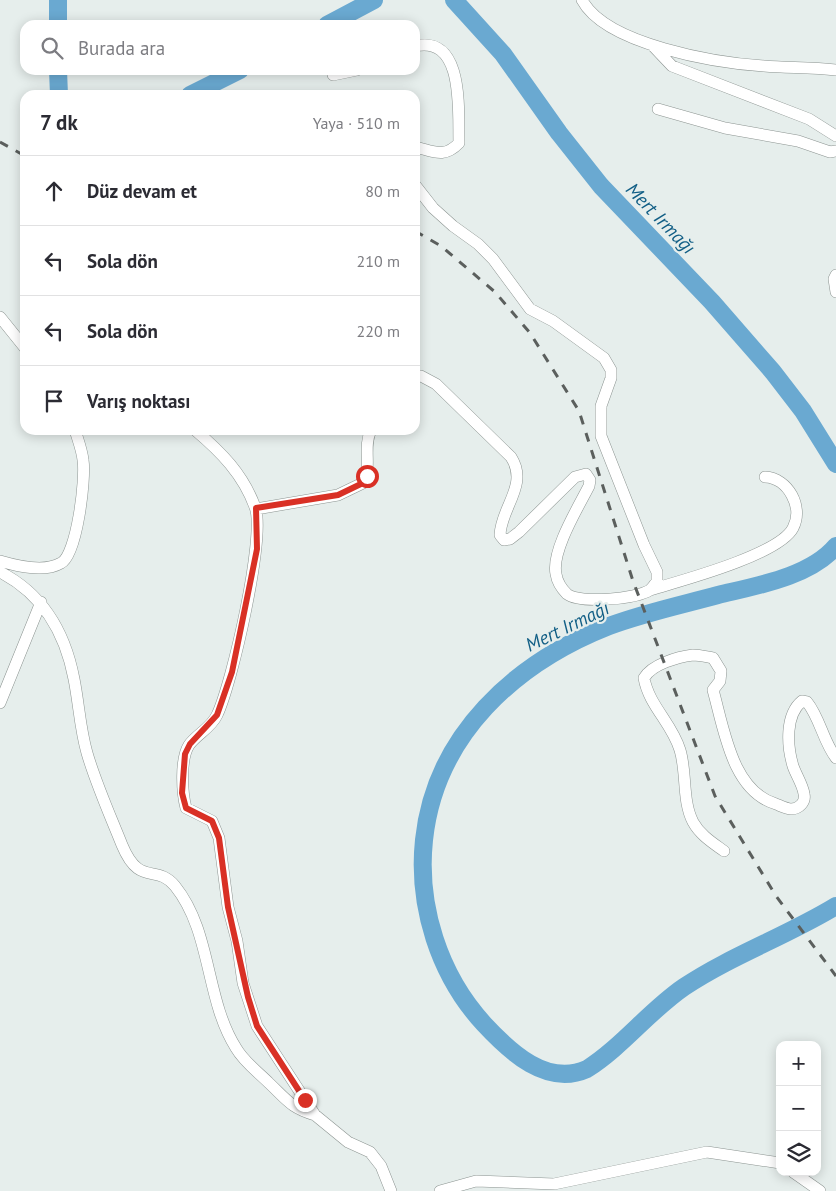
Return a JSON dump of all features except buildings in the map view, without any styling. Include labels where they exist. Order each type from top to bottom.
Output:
[{"type":"street","points":[[582,0],[585,6],[604,22],[626,35],[654,47],[727,62],[836,70]]},
{"type":"street","points":[[420,46],[435,45],[450,60],[457,93],[459,144],[452,150],[440,154],[420,148]]},
{"type":"street","points":[[654,47],[672,66],[809,119],[836,136]]},
{"type":"street","points":[[658,109],[725,128],[782,137],[830,152],[836,151]]},
{"type":"street","points":[[420,191],[446,220],[493,259],[530,309],[553,321],[604,358],[609,365],[612,378],[601,406],[601,436],[644,545],[657,572],[657,581],[650,590]]},
{"type":"street","points":[[836,275],[834,279],[836,292]]},
{"type":"street","points":[[0,317],[20,342]]},
{"type":"street","points":[[420,376],[436,384],[511,457],[516,465],[518,476],[514,497],[500,524],[500,535],[504,540],[510,539],[519,532],[575,477],[586,474],[590,480],[589,486],[568,526],[555,564],[560,584],[568,594],[582,600],[624,597],[650,590],[744,560],[781,540],[793,529],[795,518],[794,499],[788,486],[775,477],[765,477]]},
{"type":"street","points":[[0,561],[17,566],[40,568],[61,563],[72,550],[78,524],[84,461],[76,435]]},
{"type":"street","points":[[200,435],[237,470],[256,508],[257,549],[232,672],[217,715],[190,744],[185,754],[182,793],[186,808],[212,821],[219,838],[228,907],[237,941],[243,983],[257,1026],[315,1115],[348,1142],[370,1152],[381,1166],[391,1191]]},
{"type":"street","points":[[256,508],[338,495],[365,482],[367,476],[369,435]]},
{"type":"street","points":[[0,572],[34,594],[54,619],[65,646],[74,678],[87,753],[123,848],[132,866],[143,873],[165,876],[175,886],[191,916],[205,953],[221,1012],[235,1047],[243,1058],[296,1109],[315,1115]]},
{"type":"street","points":[[0,703],[41,602]]},
{"type":"street","points":[[724,851],[707,840],[694,823],[688,805],[686,778],[680,750],[673,733],[650,699],[644,678],[647,673],[676,659],[695,655],[713,658],[722,671],[720,681],[713,690],[735,764],[748,787],[764,801],[791,809],[800,806],[804,801],[805,795],[793,765],[789,742],[790,721],[796,706],[802,701],[807,702],[812,709],[825,740],[836,758]]},
{"type":"street","points":[[440,1191],[476,1181],[554,1184],[707,1152],[776,1162]]},
{"type":"street","points":[[799,1176],[820,1191]]},
{"type":"waterway","name":"Mert Irmağı","points":[[58,0],[58,20]]},
{"type":"waterway","name":"Mert Irmağı","points":[[336,20],[374,0]]},
{"type":"waterway","name":"Mert Irmağı","points":[[454,0],[503,54],[559,133],[601,186],[712,302],[773,372],[803,411],[836,464]]},
{"type":"waterway","name":"Mert Irmağı","points":[[58,75],[59,90]]},
{"type":"waterway","name":"Mert Irmağı","points":[[200,90],[230,75]]},
{"type":"waterway","name":"Mert Irmağı","points":[[836,546],[825,557],[812,565],[781,579],[649,613],[609,626],[542,660],[512,682],[485,708],[463,736],[444,767],[431,802],[424,840],[423,865],[424,890],[434,938],[443,962],[468,1005],[484,1024],[517,1055],[530,1064],[558,1074],[587,1069],[612,1050],[671,996],[684,987],[721,965],[836,906]]},
{"type":"railway","points":[[0,142],[20,153]]},
{"type":"railway","points":[[420,234],[441,246],[495,292],[530,333],[579,411],[633,581],[715,796],[776,896],[836,976]]},
{"type":"route","points":[[305,1100],[257,1026],[243,983],[237,941],[228,907],[219,838],[212,821],[186,808],[182,793],[185,754],[190,744],[211,725],[217,715],[232,672],[257,549],[256,508],[338,495],[365,482],[367,476]]}]
